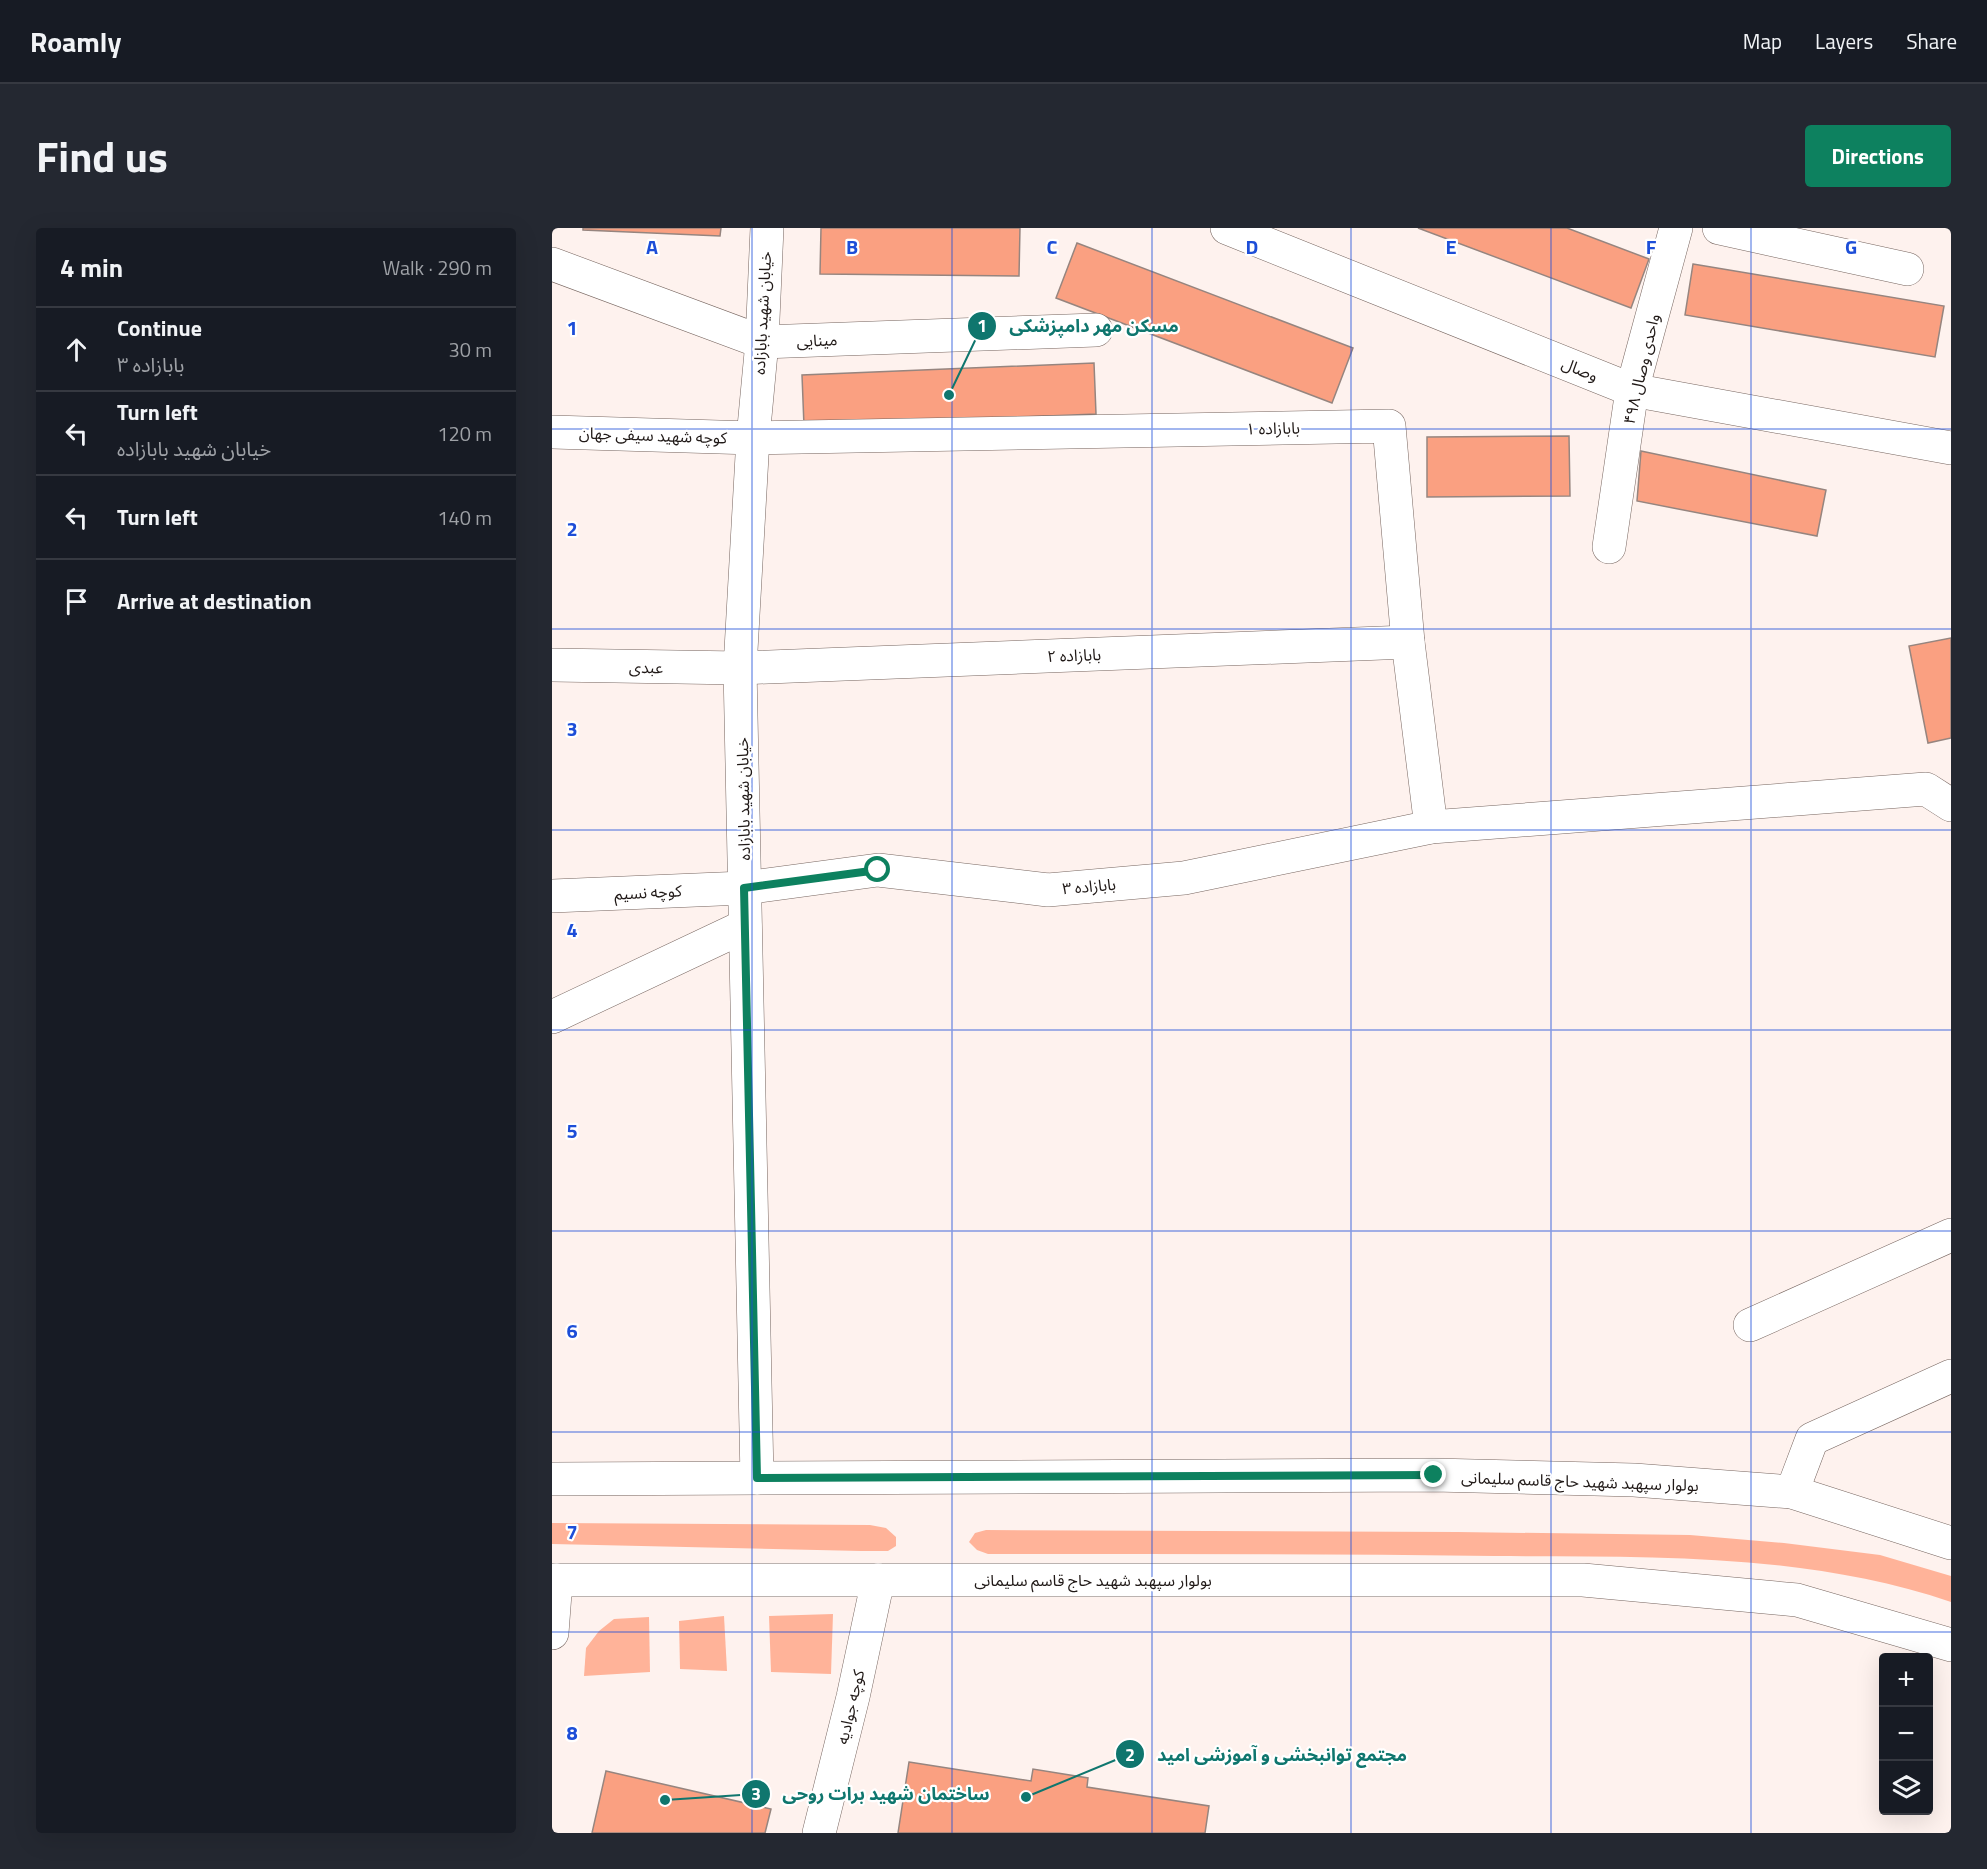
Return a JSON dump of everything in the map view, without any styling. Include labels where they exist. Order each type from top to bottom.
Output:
[{"type":"street","name":"خیابان شهید بابازاده","points":[[757,1478],[740,668],[753,438],[762,342],[767,228]]},
{"type":"street","name":"وصال","points":[[1227,228],[1632,390],[1951,448]]},
{"type":"street","name":"۴۹۸ واحدی وصال","points":[[1609,547],[1632,390],[1676,228]]},
{"type":"street","points":[[1719,228],[1907,269]]},
{"type":"street","name":"مینایی","points":[[552,264],[762,342],[1096,330]]},
{"type":"street","name":"بابازاده ۱","points":[[753,438],[1389,426],[1408,642],[1431,828]]},
{"type":"street","name":"کوچه شهید سیفی جهان","points":[[552,432],[753,438]]},
{"type":"street","name":"بابازاده ۲","points":[[740,668],[1408,642]]},
{"type":"street","name":"عبدی","points":[[552,665],[740,668]]},
{"type":"street","name":"بابازاده ۳","points":[[744,888],[878,870],[1048,890],[1184,878],[1431,828],[1926,789],[1951,806]]},
{"type":"street","name":"کوچه نسیم","points":[[552,896],[744,888]]},
{"type":"street","points":[[552,1017],[745,926]]},
{"type":"street","points":[[1750,1325],[1948,1243]]},
{"type":"street","points":[[1792,1492],[1812,1439],[1951,1376]]},
{"type":"street","name":"بولوار سپهبد شهید حاج قاسم سلیمانی","points":[[552,1479],[1434,1475],[1634,1480],[1792,1492],[1951,1542]]},
{"type":"street","points":[[552,1633],[554,1580]]},
{"type":"street","name":"بولوار سپهبد شهید حاج قاسم سلیمانی","points":[[554,1580],[1583,1580],[1797,1600],[1951,1645]]},
{"type":"street","name":"کوچه جوادیه","points":[[819,1833],[853,1697],[878,1580]]},
{"type":"shaded area","points":[[552,1523],[870,1525],[886,1528],[896,1537],[896,1546],[888,1551],[861,1551],[552,1544]]},
{"type":"shaded area","points":[[986,1530],[1690,1535],[1784,1543],[1880,1555],[1951,1576],[1951,1602],[1895,1586],[1839,1574],[1724,1561],[1609,1557],[1304,1554],[988,1554],[977,1550],[969,1542],[975,1533]]},
{"type":"shaded area","points":[[833,1614],[831,1674],[771,1672],[769,1616]]},
{"type":"shaded area","points":[[724,1616],[727,1671],[680,1669],[679,1621]]},
{"type":"shaded area","points":[[649,1617],[650,1672],[584,1676],[586,1648],[599,1631],[614,1619]]},
{"type":"building","points":[[583,228],[721,228],[720,236],[583,230]]},
{"type":"building","points":[[821,228],[1020,228],[1019,276],[820,274]]},
{"type":"building","points":[[1418,228],[1567,228],[1649,259],[1631,308]]},
{"type":"building","points":[[1077,243],[1353,348],[1332,403],[1056,298]]},
{"type":"building","points":[[1693,264],[1944,306],[1935,357],[1685,315]]},
{"type":"building","points":[[1094,363],[1096,414],[804,426],[802,375]]},
{"type":"building","points":[[1569,436],[1570,496],[1427,497],[1427,437]]},
{"type":"building","points":[[1641,451],[1826,490],[1817,536],[1637,501]]},
{"type":"building","points":[[1951,638],[1951,738],[1928,743],[1909,646]]},
{"type":"building","points":[[909,1762],[1031,1781],[1033,1769],[1088,1778],[1087,1787],[1209,1806],[1205,1833],[898,1833]]},
{"type":"building","points":[[606,1771],[771,1809],[765,1833],[592,1833]]},
{"type":"place","name":"مسکن مهر دامپزشکی","points":[[949,395]]},
{"type":"place","name":"مجتمع توانبخشی و آموزشی امید","points":[[1026,1797]]},
{"type":"place","name":"ساختمان شهید برات روحی","points":[[665,1800]]},
{"type":"route","points":[[878,870],[744,888],[757,1478],[1434,1475]]}]
